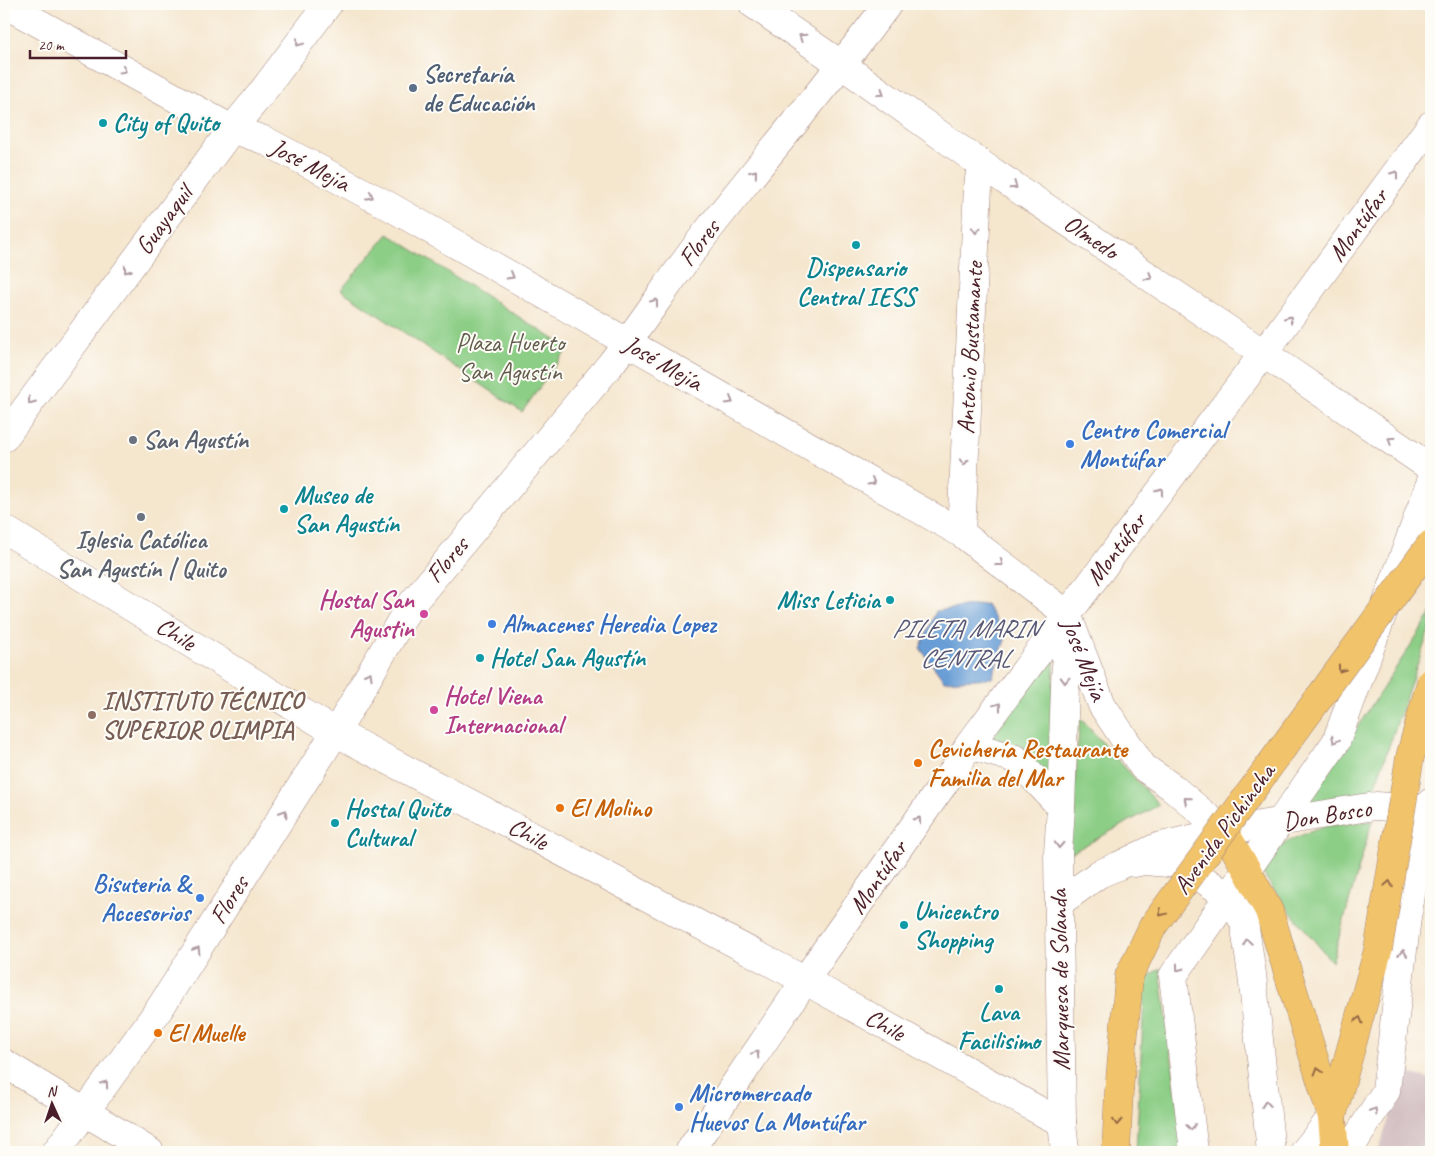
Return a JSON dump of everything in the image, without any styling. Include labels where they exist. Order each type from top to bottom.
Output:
[{"type":"main road","name":"Avenida Pichincha","points":[[1116,1152],[1119,1091],[1129,976],[1153,926],[1431,544]]},
{"type":"main road","points":[[1332,1117],[1378,950],[1410,757],[1431,682]]},
{"type":"main road","points":[[1224,831],[1269,912],[1332,1117],[1335,1152]]},
{"type":"street","name":"José Mejía","points":[[4,4],[232,129],[264,140],[389,206],[961,533],[1067,614],[1102,705],[1144,767],[1172,787],[1224,831]]},
{"type":"street","name":"Guayaquil","points":[[4,438],[232,129],[328,4]]},
{"type":"street","name":"Olmedo","points":[[753,4],[981,164],[1264,353],[1431,468]]},
{"type":"street","name":"Flores","points":[[56,1152],[160,1008],[335,732],[409,607],[628,342],[706,233],[842,65],[888,4]]},
{"type":"street","name":"Montúfar","points":[[689,1152],[823,954],[955,768],[968,745],[1264,353],[1431,125]]},
{"type":"street","name":"Antonio Bustamante","points":[[961,533],[978,187],[981,164]]},
{"type":"street","points":[[1194,1152],[1173,976],[1336,742],[1431,481]]},
{"type":"street","name":"Chile","points":[[4,529],[335,732],[806,981],[1038,1111],[1062,1122]]},
{"type":"street","name":"Marquesa de Solanda","points":[[1065,1152],[1062,1122],[1058,853],[1067,614]]},
{"type":"street","points":[[968,745],[1016,758],[1061,807]]},
{"type":"street","name":"Don Bosco","points":[[1059,903],[1099,874],[1157,847],[1224,831],[1376,806],[1430,808]]},
{"type":"street","points":[[1348,1152],[1386,1091],[1407,918],[1430,808]]},
{"type":"street","points":[[1118,866],[1144,861],[1180,864],[1229,897],[1244,922],[1252,974],[1271,1152]]},
{"type":"street","points":[[4,1063],[150,1152]]},
{"type":"street","points":[[1304,1152],[1332,1117]]},
{"type":"shaded area","points":[[1404,1072],[1431,1079],[1431,1152],[1378,1152]]},
{"type":"green space","name":"Plaza Huerto San Agustín","points":[[388,234],[568,348],[522,412],[341,290]]},
{"type":"green space","points":[[1431,614],[1431,625],[1373,792],[1304,809]]},
{"type":"green space","points":[[1055,646],[1049,781],[1022,746],[991,739]]},
{"type":"green space","points":[[1080,718],[1159,805],[1069,854]]},
{"type":"green space","points":[[1372,821],[1332,962],[1283,903],[1261,871],[1287,841],[1325,826]]},
{"type":"green space","points":[[1160,968],[1184,1152],[1136,1152],[1145,979]]},
{"type":"water","name":"PILETA MARIN CENTRAL","points":[[986,604],[1006,637],[992,678],[944,681],[920,648],[936,611]]},
{"type":"place","name":"Secretaría de Educación","points":[[413,88]]},
{"type":"place","name":"City of Quito","points":[[103,123]]},
{"type":"place","name":"Dispensario Central IESS","points":[[856,245]]},
{"type":"place","name":"San Agustín","points":[[133,440]]},
{"type":"place","name":"Centro Comercial Montúfar","points":[[1070,444]]},
{"type":"place","name":"Museo de San Agustín","points":[[284,509]]},
{"type":"place","name":"Iglesia Católica San Agustín | Quito","points":[[141,517]]},
{"type":"place","name":"Miss Leticia","points":[[890,600]]},
{"type":"place","name":"Hostal San Agustin","points":[[424,614]]},
{"type":"place","name":"Almacenes Heredia Lopez","points":[[492,624]]},
{"type":"place","name":"Hotel San Agustín","points":[[480,658]]},
{"type":"place","name":"Hotel Viena Internacional","points":[[434,710]]},
{"type":"place","name":"INSTITUTO TÉCNICO SUPERIOR OLIMPIA","points":[[92,715]]},
{"type":"place","name":"Cevichería Restaurante Familia del Mar","points":[[918,763]]},
{"type":"place","name":"El Molino","points":[[560,808]]},
{"type":"place","name":"Hostal Quito Cultural","points":[[335,823]]},
{"type":"place","name":"Bisuteria & Accesorios","points":[[200,898]]},
{"type":"place","name":"Unicentro Shopping","points":[[904,925]]},
{"type":"place","name":"Lava Facilisimo","points":[[999,989]]},
{"type":"place","name":"El Muelle","points":[[158,1033]]},
{"type":"place","name":"Micromercado Huevos La Montúfar","points":[[679,1107]]}]
